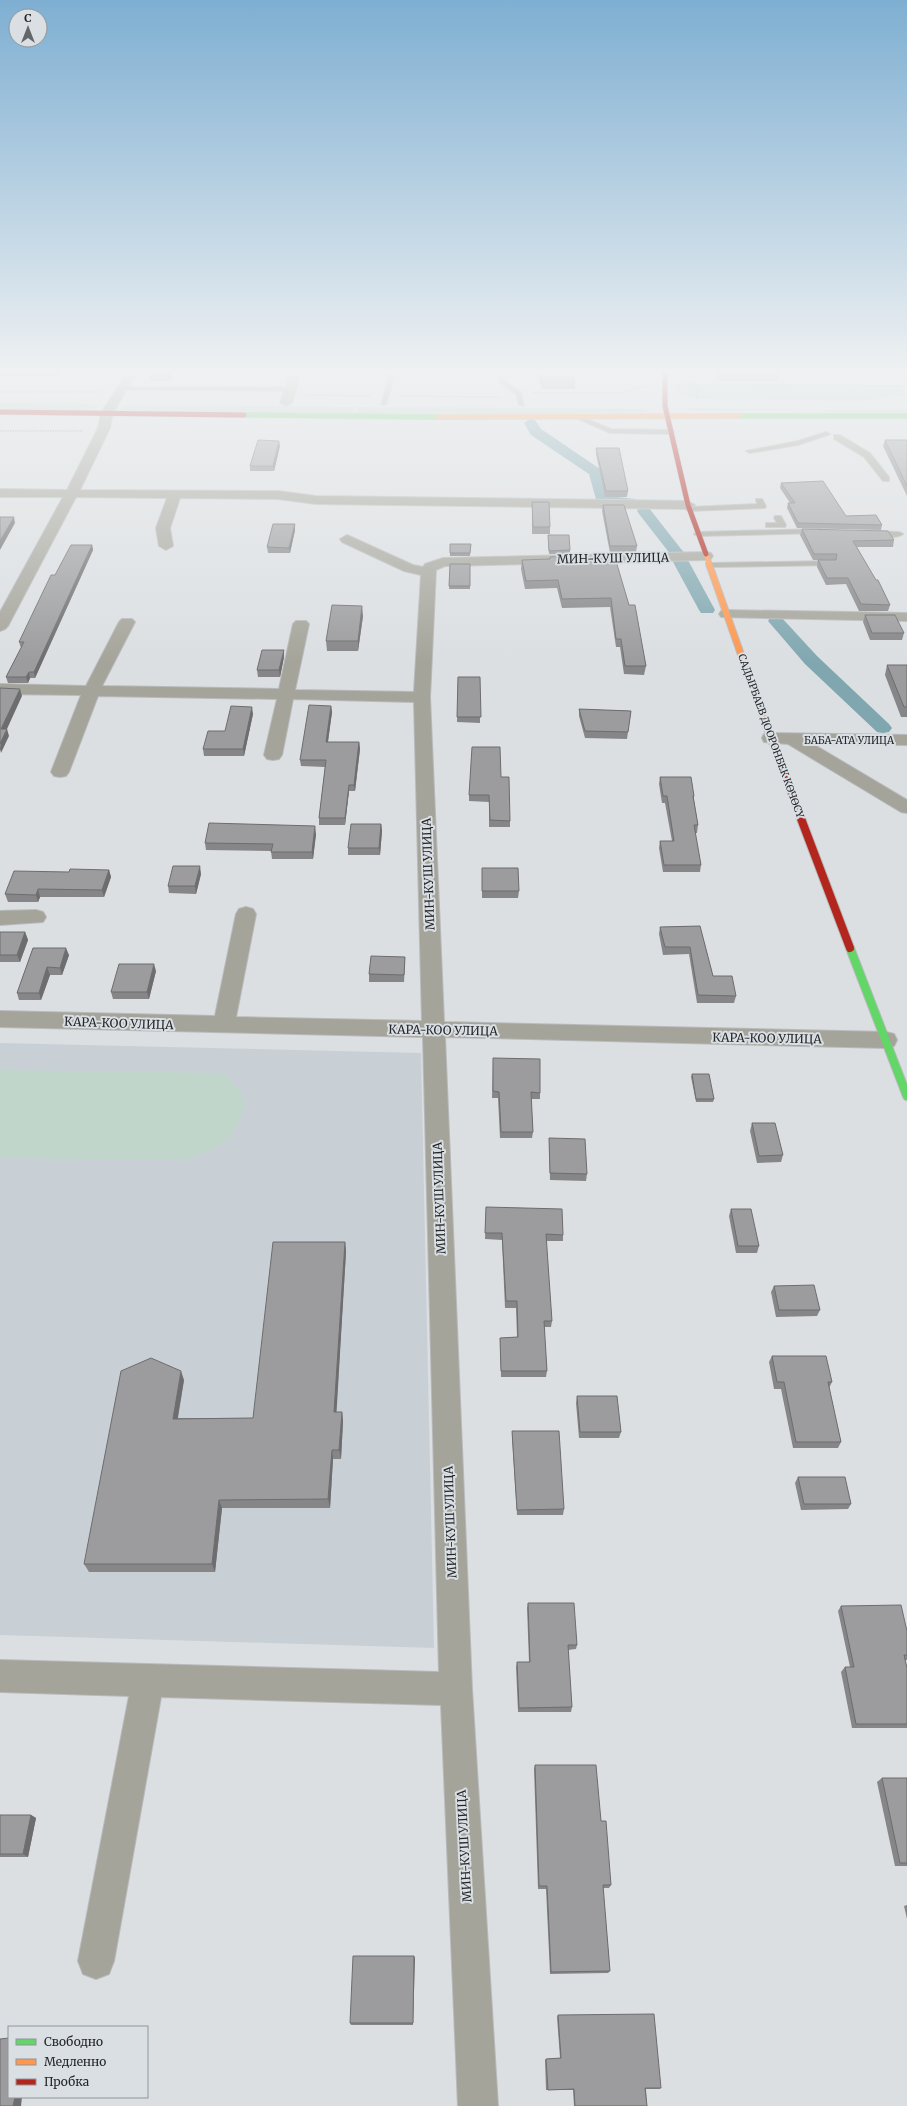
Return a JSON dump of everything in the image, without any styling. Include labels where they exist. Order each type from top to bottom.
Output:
[{"type":"main road","name":"САДЫРБАЕВ ДООРОНБЕК КӨЧӨСҮ","points":[[678,467],[688,507],[770,738],[907,1096]]},
{"type":"street","points":[[0,626],[85,467]]},
{"type":"street","points":[[0,493],[278,495],[316,500],[688,507]]},
{"type":"street","points":[[166,546],[163,528],[175,494]]},
{"type":"street","points":[[347,539],[409,568],[428,572]]},
{"type":"street","name":"МИН-КУШ УЛИЦА","points":[[478,2106],[456,1689],[422,697],[428,572],[430,567],[443,562],[708,561]]},
{"type":"street","points":[[726,614],[907,617]]},
{"type":"street","points":[[60,772],[92,689],[127,622]]},
{"type":"street","points":[[273,755],[301,624]]},
{"type":"street","points":[[0,688],[92,689],[286,696],[422,697]]},
{"type":"street","name":"БАБА-АТА УЛИЦА","points":[[770,738],[907,740]]},
{"type":"street","points":[[792,739],[907,808]]},
{"type":"street","points":[[224,1026],[246,914]]},
{"type":"street","points":[[0,918],[36,917]]},
{"type":"street","name":"КАРА-КОО УЛИЦА","points":[[0,1019],[224,1026],[886,1040]]},
{"type":"street","points":[[0,1676],[456,1689]]},
{"type":"street","points":[[96,1961],[148,1680]]},
{"type":"lane","points":[[877,467],[886,479]]},
{"type":"lane","points":[[688,507],[762,506],[759,501]]},
{"type":"lane","points":[[696,530],[782,525],[778,518]]},
{"type":"lane","points":[[696,530],[826,531]]},
{"type":"lane","points":[[862,532],[899,534]]},
{"type":"lane","points":[[708,561],[831,563]]},
{"type":"shaded area","points":[[0,1043],[421,1053],[434,1648],[0,1635]]},
{"type":"green space","points":[[0,1070],[224,1073],[241,1092],[244,1112],[228,1140],[205,1153],[182,1160],[0,1158]]},
{"type":"building","points":[[600,467],[623,467],[628,491],[606,491]]},
{"type":"building","points":[[898,467],[907,467],[907,486]]},
{"type":"building","points":[[823,481],[846,516],[876,515],[882,525],[798,523],[788,503],[795,503],[781,483]]},
{"type":"building","points":[[532,502],[549,502],[550,527],[533,527]]},
{"type":"building","points":[[603,505],[624,505],[637,546],[610,546]]},
{"type":"building","points":[[0,517],[14,517],[0,541]]},
{"type":"building","points":[[273,524],[295,524],[289,548],[267,547]]},
{"type":"building","points":[[802,529],[888,531],[894,540],[853,541],[876,580],[878,580],[890,605],[861,604],[848,578],[827,578],[818,560],[836,560],[837,554],[814,554]]},
{"type":"building","points":[[548,535],[569,535],[570,550],[549,551]]},
{"type":"building","points":[[450,544],[471,544],[470,553],[450,553]]},
{"type":"building","points":[[71,545],[92,545],[34,672],[29,672],[26,677],[6,677],[24,642],[19,642],[51,575],[55,575]]},
{"type":"building","points":[[572,556],[572,562],[616,561],[629,605],[635,605],[646,666],[625,666],[621,639],[616,639],[611,598],[562,599],[558,580],[526,581],[522,560],[550,559],[550,557]]},
{"type":"building","points":[[450,564],[470,564],[470,586],[449,586]]},
{"type":"building","points":[[332,605],[362,606],[358,641],[326,641]]},
{"type":"building","points":[[865,615],[895,615],[904,633],[872,633]]},
{"type":"building","points":[[262,650],[284,650],[279,670],[257,670]]},
{"type":"building","points":[[887,665],[907,665],[907,707],[904,707]]},
{"type":"building","points":[[458,677],[480,677],[481,717],[457,717]]},
{"type":"building","points":[[0,688],[20,689],[1,729],[7,729],[0,744]]},
{"type":"building","points":[[309,705],[331,706],[326,742],[359,742],[354,785],[349,785],[345,818],[319,818],[326,760],[300,760]]},
{"type":"building","points":[[231,706],[252,707],[243,749],[203,749],[208,731],[225,731]]},
{"type":"building","points":[[579,709],[631,711],[628,732],[585,731]]},
{"type":"building","points":[[472,747],[500,747],[501,777],[509,777],[510,821],[490,820],[489,795],[469,795]]},
{"type":"building","points":[[660,777],[691,777],[698,825],[694,825],[701,865],[664,865],[660,841],[674,841],[667,796],[663,796]]},
{"type":"building","points":[[209,823],[315,826],[312,852],[271,852],[273,844],[205,843]]},
{"type":"building","points":[[351,824],[381,824],[379,848],[348,848]]},
{"type":"building","points":[[173,866],[200,866],[195,886],[168,886]]},
{"type":"building","points":[[482,868],[518,868],[519,891],[482,891]]},
{"type":"building","points":[[70,869],[109,870],[102,890],[38,889],[36,895],[5,894],[14,871],[69,872]]},
{"type":"building","points":[[700,926],[713,976],[732,976],[736,996],[698,995],[690,947],[665,947],[660,927]]},
{"type":"building","points":[[0,932],[25,932],[17,955],[0,955]]},
{"type":"building","points":[[33,948],[66,948],[60,968],[47,967],[39,993],[17,993]]},
{"type":"building","points":[[371,956],[405,957],[404,975],[369,974]]},
{"type":"building","points":[[119,964],[154,964],[147,992],[111,992]]},
{"type":"building","points":[[493,1058],[540,1059],[540,1093],[531,1092],[533,1132],[501,1132],[499,1092],[493,1091]]},
{"type":"building","points":[[692,1074],[709,1074],[714,1099],[696,1099]]},
{"type":"building","points":[[752,1123],[775,1123],[783,1155],[759,1156]]},
{"type":"building","points":[[549,1138],[585,1139],[587,1174],[550,1173]]},
{"type":"building","points":[[486,1207],[562,1209],[563,1235],[546,1234],[552,1321],[544,1321],[547,1371],[501,1371],[500,1338],[518,1337],[517,1301],[506,1301],[502,1233],[485,1233]]},
{"type":"building","points":[[731,1209],[751,1209],[759,1246],[738,1246]]},
{"type":"building","points":[[273,1242],[345,1242],[334,1412],[342,1412],[339,1450],[332,1450],[328,1499],[219,1500],[212,1564],[84,1564],[121,1371],[151,1358],[181,1371],[173,1419],[253,1418]]},
{"type":"building","points":[[814,1285],[820,1310],[779,1310],[774,1286]]},
{"type":"building","points":[[772,1356],[826,1356],[832,1382],[828,1382],[841,1442],[796,1442],[784,1382],[777,1382]]},
{"type":"building","points":[[577,1396],[617,1396],[621,1432],[580,1432]]},
{"type":"building","points":[[512,1431],[559,1431],[564,1509],[517,1510]]},
{"type":"building","points":[[798,1477],[845,1477],[851,1504],[804,1504]]},
{"type":"building","points":[[528,1603],[574,1603],[577,1645],[568,1645],[572,1707],[519,1708],[517,1662],[530,1662]]},
{"type":"building","points":[[901,1605],[907,1631],[907,1655],[904,1655],[907,1668],[907,1724],[856,1724],[845,1667],[854,1667],[841,1606]]},
{"type":"building","points":[[535,1765],[596,1765],[601,1821],[606,1821],[611,1885],[603,1885],[610,1971],[551,1972],[547,1886],[539,1886]]},
{"type":"building","points":[[882,1778],[907,1778],[907,1863],[900,1863]]},
{"type":"building","points":[[0,1815],[31,1815],[23,1854],[0,1854]]},
{"type":"building","points":[[353,1956],[414,1956],[413,2023],[350,2023]]},
{"type":"building","points":[[654,2014],[661,2088],[645,2088],[647,2106],[575,2106],[574,2089],[548,2090],[546,2059],[561,2058],[558,2015]]},
{"type":"building","points":[[8,2038],[8,2098],[15,2098],[13,2106],[0,2106],[0,2039]]},
{"type":"waterway","points":[[588,467],[595,472],[602,500],[630,502]]},
{"type":"waterway","points":[[644,511],[676,552]]},
{"type":"waterway","points":[[681,562],[707,610]]},
{"type":"waterway","points":[[776,621],[811,660],[883,728]]},
{"type":"traffic: fast","points":[[850,948],[907,1096]]},
{"type":"traffic: slow","points":[[706,554],[773,745]]},
{"type":"traffic: jam","points":[[679,467],[688,505],[706,554]]},
{"type":"traffic: jam","points":[[773,745],[850,948]]}]
